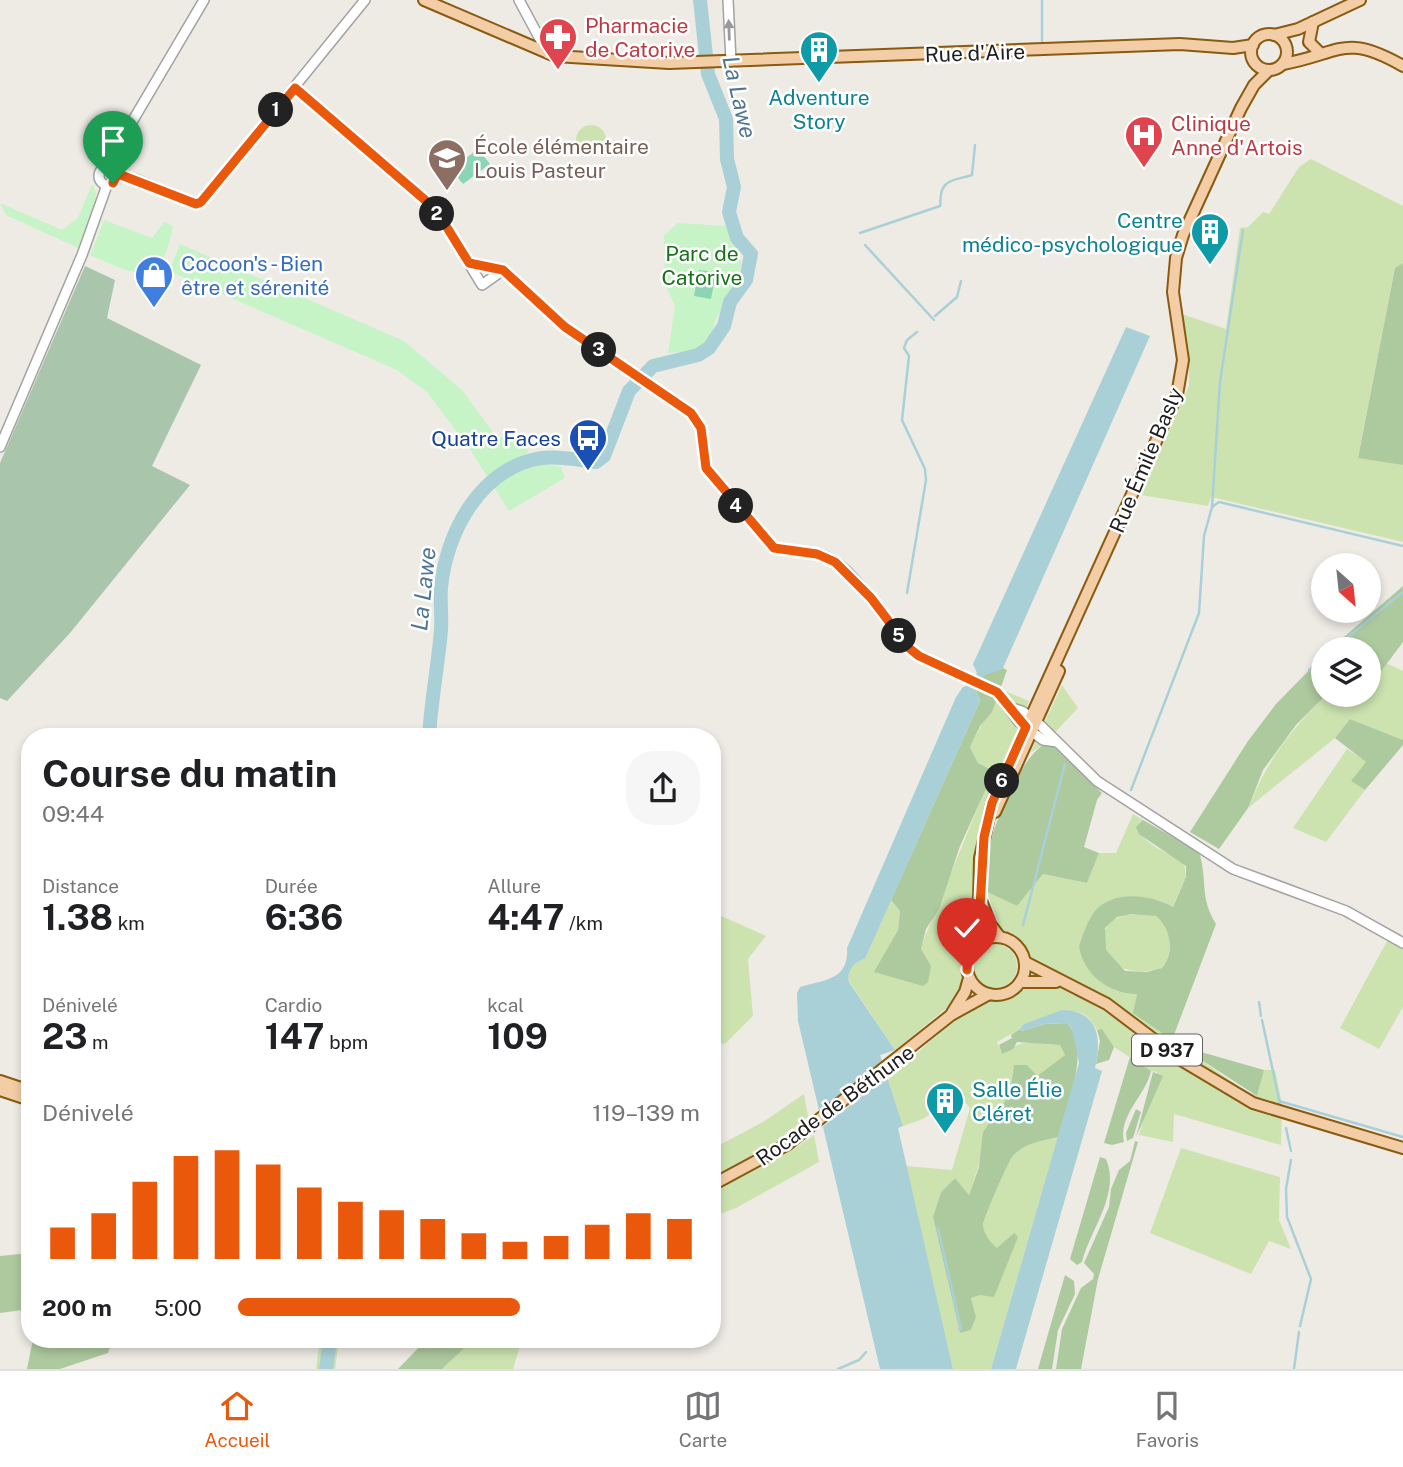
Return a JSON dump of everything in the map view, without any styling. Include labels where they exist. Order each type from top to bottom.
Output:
[{"type":"main road","points":[[424,0],[548,54]]},
{"type":"main road","points":[[1360,0],[1298,29],[1263,35],[1253,45],[1255,62],[1269,70],[1354,46],[1403,66]]},
{"type":"main road","points":[[1313,22],[1309,42],[1316,55]]},
{"type":"main road","points":[[1283,64],[1287,47],[1298,29]]},
{"type":"main road","points":[[1274,35],[1287,47],[1316,55]]},
{"type":"main road","name":"Rue d'Aire","points":[[548,54],[592,60],[731,61],[1180,44],[1233,48],[1253,45]]},
{"type":"main road","name":"Rue d'Aire","points":[[1233,48],[1255,62]]},
{"type":"main road","name":"Rue Émile Basly","points":[[1254,85],[1255,62]]},
{"type":"main road","name":"Rue Émile Basly","points":[[984,837],[1010,785],[1032,725],[1177,395],[1183,360],[1173,292],[1176,258],[1183,235],[1254,85],[1269,70]]},
{"type":"main road","name":"Rue Émile Basly","points":[[978,942],[984,837],[992,803],[1032,725],[1041,694],[1087,597]]},
{"type":"main road","points":[[980,894],[986,916],[999,936],[1019,947],[1025,962],[1020,982],[1009,992],[989,994],[981,991],[969,978],[967,962],[978,942],[999,936]]},
{"type":"main road","name":"D 937","points":[[1025,962],[1060,983],[1107,1004],[1181,1060],[1252,1103],[1403,1148]]},
{"type":"main road","name":"Rocade de Béthune","points":[[951,1015],[965,992],[969,978]]},
{"type":"main road","name":"D 937","points":[[1020,982],[1060,983]]},
{"type":"main road","name":"Rocade de Béthune","points":[[721,1180],[788,1144],[913,1048],[951,1015],[989,994]]},
{"type":"main road","points":[[0,1081],[21,1088]]},
{"type":"main road","points":[[0,1090],[21,1097]]},
{"type":"street","points":[[107,185],[98,176],[204,0]]},
{"type":"street","points":[[117,175],[135,179],[196,204],[206,198],[365,0]]},
{"type":"street","points":[[519,0],[548,54]]},
{"type":"street","points":[[728,0],[731,61]]},
{"type":"street","points":[[295,88],[425,200],[443,221],[480,282],[503,270]]},
{"type":"street","points":[[0,447],[82,255],[107,185],[115,181],[115,169],[106,166]]},
{"type":"street","points":[[469,263],[503,270],[565,327],[697,419],[701,428],[706,468],[774,548],[817,554],[835,562],[871,598],[909,648],[919,656],[997,692],[1008,708],[1032,725],[1043,740],[1057,742],[1097,781],[1233,869],[1346,911],[1403,943]]},
{"type":"green space","points":[[591,125],[602,129],[606,140],[602,151],[591,155],[580,151],[576,140],[580,129]]},
{"type":"green space","points":[[478,149],[490,164],[463,184],[451,169]]},
{"type":"green space","points":[[1311,159],[1403,206],[1403,263],[1395,268],[1358,457],[1403,465],[1403,542],[1211,497],[1208,506],[1141,495],[1189,386],[1189,350],[1182,314],[1226,329],[1240,228],[1248,227],[1263,212],[1269,214],[1299,167]]},
{"type":"green space","points":[[92,184],[95,207],[78,248],[6,215],[0,203],[62,230],[78,218]]},
{"type":"green space","points":[[104,220],[152,238],[164,222],[173,226],[162,260],[154,269],[134,272],[90,255]]},
{"type":"green space","name":"Parc de Catorive","points":[[678,223],[727,226],[742,263],[732,292],[716,319],[708,344],[700,350],[668,353],[675,306],[665,284],[664,235]]},
{"type":"green space","points":[[180,244],[404,341],[462,390],[498,439],[512,430],[529,452],[515,459],[522,471],[544,464],[561,467],[565,478],[509,511],[471,451],[427,392],[397,370],[169,271]]},
{"type":"green space","points":[[1403,263],[1403,465],[1358,458],[1395,268]]},
{"type":"green space","points":[[85,266],[115,280],[107,318],[201,365],[152,466],[190,485],[70,633],[7,701],[0,698],[0,463]]},
{"type":"green space","points":[[699,270],[716,272],[711,299],[694,296]]},
{"type":"green space","points":[[1403,586],[1403,642],[1381,671],[1381,637],[1344,637],[1360,623],[1381,623],[1381,605]]},
{"type":"green space","points":[[1386,663],[1403,671],[1403,740],[1350,719],[1335,738],[1248,808],[1272,761],[1314,707],[1381,707],[1381,670]]},
{"type":"green space","points":[[1003,668],[1007,670],[992,712],[980,726],[970,747],[978,763],[994,771],[960,846],[939,909],[926,929],[921,949],[931,966],[928,982],[923,986],[874,972],[898,930],[900,911],[891,900],[980,701],[976,690],[983,675]]},
{"type":"green space","points":[[1311,668],[1311,707],[1314,707],[1296,725],[1263,770],[1248,808],[1219,849],[1190,832],[1248,741],[1276,704]]},
{"type":"green space","points":[[1062,685],[1078,708],[1043,745],[1030,753]]},
{"type":"green space","points":[[998,688],[1029,701],[981,827],[975,853],[974,931],[962,961],[963,985],[954,1002],[895,1050],[849,981],[850,970],[865,959],[891,900],[900,911],[898,930],[875,972],[931,966],[920,949],[993,770],[978,763],[970,747]]},
{"type":"green space","points":[[1350,719],[1403,740],[1403,745],[1365,790],[1351,781],[1366,762],[1335,738]]},
{"type":"green space","points":[[1043,745],[1053,746],[1102,793],[1097,800],[1084,847],[1099,853],[1087,883],[1043,874],[1017,906],[987,892],[988,853],[1008,794],[1025,765]]},
{"type":"green space","points":[[1347,749],[1367,762],[1351,781],[1365,790],[1326,842],[1293,828]]},
{"type":"green space","points":[[1133,814],[1143,820],[1137,827],[1145,839],[1184,862],[1186,877],[1172,908],[1146,897],[1120,899],[1088,923],[1079,946],[1083,956],[1094,974],[1108,987],[1137,994],[1134,1013],[1238,1086],[1257,1096],[1264,1070],[1275,1070],[1282,1104],[1281,1145],[1174,1114],[1173,1142],[1139,1135],[1157,1072],[1151,1071],[1114,1047],[1102,1029],[1097,1030],[1083,1014],[1074,1011],[1052,1015],[997,1042],[1002,1054],[1017,1045],[1030,1043],[1060,1045],[1065,1055],[1037,1076],[1014,1065],[1010,1094],[995,1115],[969,1195],[955,1178],[941,1192],[933,1217],[960,1333],[971,1330],[976,1317],[971,1298],[980,1295],[1014,1233],[997,1249],[986,1236],[983,1226],[1006,1168],[1022,1148],[1058,1137],[991,1369],[953,1369],[906,1166],[952,1170],[970,1108],[959,1095],[923,1119],[903,1126],[888,1080],[968,1011],[1013,995],[1028,986],[1030,954],[1012,933],[1001,930],[987,892],[1017,906],[1043,874],[1087,883],[1099,853],[1116,853]]},
{"type":"green space","points":[[1143,820],[1199,852],[1207,905],[1216,924],[1172,1040],[1133,1013],[1137,994],[1108,987],[1092,974],[1079,946],[1092,915],[1112,899],[1144,897],[1173,907],[1186,877],[1186,866],[1139,834],[1136,827]],"holes":[[[1131,914],[1156,916],[1165,927],[1170,941],[1166,962],[1162,968],[1147,972],[1125,971],[1106,950],[1105,928],[1117,917]]]},
{"type":"green space","points":[[1124,915],[1150,915],[1162,921],[1170,941],[1166,963],[1162,968],[1151,971],[1131,970],[1114,962],[1108,955],[1103,933],[1111,921]]},
{"type":"green space","points":[[721,916],[766,936],[748,959],[753,1016],[725,1044],[721,1043]]},
{"type":"green space","points":[[1393,930],[1403,937],[1403,1007],[1379,1049],[1340,1028]]},
{"type":"green space","points":[[995,944],[1010,951],[1017,966],[1010,981],[995,988],[980,981],[973,966],[980,951]]},
{"type":"green space","points":[[1067,1023],[1074,1034],[1077,1063],[1071,1095],[1058,1137],[1022,1148],[1006,1168],[983,1225],[988,1238],[997,1248],[1014,1233],[1018,1237],[994,1297],[980,1295],[971,1298],[976,1317],[971,1330],[960,1333],[933,1217],[941,1192],[955,1178],[969,1195],[979,1167],[983,1132],[1010,1094],[1014,1065],[1027,1065],[1037,1076],[1065,1055],[1060,1045],[1017,1042],[1013,1049],[1002,1054],[999,1045],[1012,1038],[1011,1035],[1020,1029],[1022,1031],[1045,1024]]},
{"type":"green space","points":[[1102,1029],[1114,1047],[1109,1060],[1096,1064],[1100,1041],[1097,1030]]},
{"type":"green space","points":[[1180,1046],[1264,1070],[1257,1096]]},
{"type":"green space","points":[[1130,1057],[1151,1071],[1125,1123],[1124,1142],[1112,1145],[1104,1143]]},
{"type":"green space","points":[[1153,1072],[1163,1076],[1136,1137]]},
{"type":"green space","points":[[804,1094],[808,1117],[784,1135],[793,1150],[814,1135],[819,1162],[721,1214],[721,1144],[763,1122]]},
{"type":"green space","points":[[1136,1109],[1141,1112],[1133,1138],[1127,1141],[1126,1133]]},
{"type":"green space","points":[[1135,1141],[1138,1142],[1098,1279],[1081,1369],[1056,1369],[1062,1329],[1081,1288],[1093,1279],[1094,1274],[1084,1263],[1109,1207],[1111,1189],[1119,1170],[1130,1161]]},
{"type":"green space","points":[[1181,1148],[1280,1177],[1279,1220],[1291,1249],[1269,1241],[1251,1274],[1150,1233]]},
{"type":"green space","points":[[1100,1157],[1106,1159],[1110,1185],[1103,1211],[1082,1262],[1077,1265],[1070,1259]]},
{"type":"green space","points":[[21,1254],[21,1310],[0,1313],[0,1256]]},
{"type":"green space","points":[[1065,1275],[1074,1281],[1075,1294],[1058,1330],[1052,1369],[1038,1369]]},
{"type":"green space","points":[[31,1348],[110,1348],[108,1353],[60,1369],[27,1369]]},
{"type":"green space","points":[[319,1348],[338,1348],[335,1369],[316,1369]]},
{"type":"green space","points":[[418,1348],[464,1348],[442,1369],[398,1369]]},
{"type":"green space","points":[[464,1348],[519,1348],[513,1369],[442,1369]]},
{"type":"water","points":[[1126,327],[1150,336],[1003,668],[983,676],[976,690],[980,701],[865,959],[855,964],[849,974],[849,982],[895,1050],[880,1055],[903,1126],[898,1128],[953,1369],[880,1369],[798,1021],[797,993],[800,987],[834,977],[844,967],[847,948],[956,697],[963,687],[971,684],[977,673],[973,664]]},
{"type":"water","points":[[1062,1010],[1074,1011],[1091,1021],[1098,1047],[1095,1068],[1102,1071],[1016,1369],[991,1369],[1079,1063],[1072,1029],[1067,1023],[1045,1024],[1022,1031],[1020,1029],[1024,1024]]},
{"type":"pier","points":[[886,1061],[890,1074],[820,1129],[817,1116]]},
{"type":"waterway","name":"La Lawe","points":[[430,728],[441,630],[444,567],[450,545],[470,505],[501,474],[520,464],[542,458],[596,462],[604,456],[629,391],[653,366],[698,355],[709,348],[724,326],[730,302],[746,280],[751,254],[737,238],[729,212],[734,187],[727,159],[726,119],[708,74],[700,0]]},
{"type":"waterway","points":[[1042,0],[1042,41]]},
{"type":"waterway","points":[[860,233],[940,206],[945,185],[972,175],[975,145]]},
{"type":"waterway","points":[[1131,790],[1199,613],[1204,536],[1212,507],[1220,382],[1243,230]]},
{"type":"waterway","points":[[865,245],[934,320]]},
{"type":"waterway","points":[[935,316],[957,297],[961,281]]},
{"type":"waterway","points":[[907,593],[926,480],[925,469],[902,420],[909,356],[904,348],[907,340],[917,332]]},
{"type":"waterway","points":[[1212,507],[1219,502],[1403,546]]},
{"type":"waterway","points":[[1348,637],[1403,592]]},
{"type":"waterway","points":[[1023,925],[1065,764]]},
{"type":"waterway","points":[[1259,1002],[1261,1016]]},
{"type":"waterway","points":[[1262,1020],[1280,1104]]},
{"type":"waterway","points":[[1279,1101],[1403,1137]]},
{"type":"waterway","points":[[1286,1128],[1291,1151]]},
{"type":"waterway","points":[[1291,1160],[1286,1189],[1287,1217],[1311,1279],[1300,1326]]},
{"type":"waterway","points":[[938,1228],[959,1329]]},
{"type":"waterway","points":[[1294,1369],[1299,1332]]},
{"type":"waterway","name":"La Lawe","points":[[326,1369],[329,1348]]},
{"type":"waterway","points":[[838,1369],[859,1360],[866,1352]]},
{"type":"place","name":"Pharmacie de Catorive","points":[[558,71]]},
{"type":"place","name":"Adventure Story","points":[[819,84]]},
{"type":"place","name":"Clinique Anne d'Artois","points":[[1144,169]]},
{"type":"place","name":"École élémentaire Louis Pasteur","points":[[447,192]]},
{"type":"place","name":"Centre médico-psychologique","points":[[1210,266]]},
{"type":"place","name":"Cocoon's - Bien être et sérenité","points":[[154,309]]},
{"type":"place","name":"Quatre Faces","points":[[588,472]]},
{"type":"place","name":"Salle Élie Cléret","points":[[945,1135]]},
{"type":"route","points":[[113,183],[117,175],[121,175],[196,204],[201,202],[295,88],[425,200],[443,221],[469,263],[503,270],[565,327],[691,413],[701,428],[706,468],[774,548],[826,556],[871,598],[903,641],[919,656],[1002,696],[1008,708],[1026,727],[992,803],[980,858],[978,942],[968,955],[967,970]]}]
